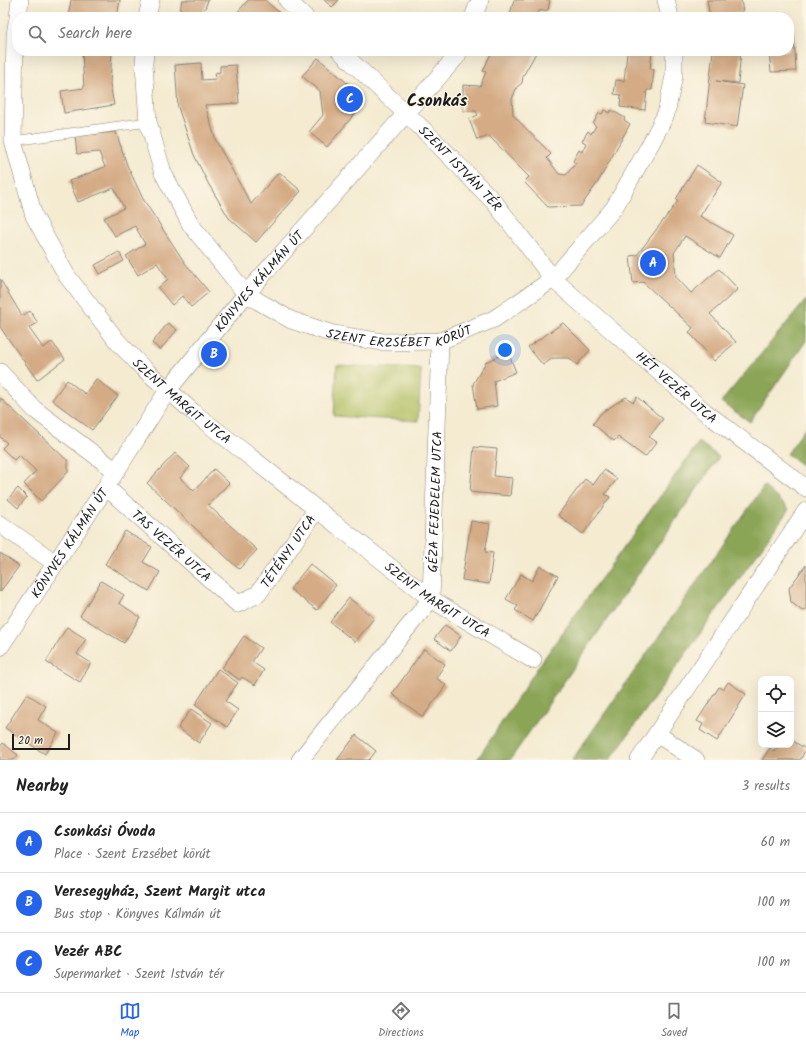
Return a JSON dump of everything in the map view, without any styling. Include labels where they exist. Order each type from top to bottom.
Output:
[{"type":"street","points":[[19,12],[20,0]]},
{"type":"street","points":[[148,12],[151,0]]},
{"type":"street","points":[[287,0],[300,12]]},
{"type":"street","points":[[475,12],[480,0]]},
{"type":"street","points":[[666,0],[669,12]]},
{"type":"street","name":"SZENT MARGIT UTCA","points":[[13,56],[6,142],[34,216],[67,276],[118,342],[168,390],[316,510],[431,599],[533,660]]},
{"type":"street","name":"SZENT ERZSÉBET KÖRÚT","points":[[145,56],[148,122],[163,173],[191,225],[246,294],[291,320],[334,334],[383,342],[440,341],[494,319],[552,279],[614,208],[651,142],[666,114],[674,76],[674,56]]},
{"type":"street","name":"SZENT ISTVÁN TÉR","points":[[345,56],[431,137],[495,203],[536,255],[552,279]]},
{"type":"street","name":"KÖNYVES KÁLMÁN ÚT","points":[[0,647],[168,390],[246,294],[457,56]]},
{"type":"street","name":"HÉT VEZÉR UTCA","points":[[552,279],[705,412],[806,488]]},
{"type":"street","name":"GÉZA FEJEDELEM UTCA","points":[[431,599],[440,341]]},
{"type":"street","points":[[0,372],[34,409],[116,471]]},
{"type":"street","name":"TAS VEZÉR UTCA","points":[[106,487],[238,604]]},
{"type":"street","name":"TÉTÉNYI UTCA","points":[[238,604],[258,594],[316,510]]},
{"type":"street","points":[[639,760],[806,511]]},
{"type":"street","points":[[0,524],[55,563]]},
{"type":"street","points":[[300,760],[431,599]]},
{"type":"street","points":[[657,734],[696,760]]},
{"type":"lane","points":[[6,142],[148,122]]},
{"type":"green space","points":[[806,300],[806,341],[750,422],[721,402]]},
{"type":"green space","points":[[337,365],[421,369],[418,421],[334,416]]},
{"type":"green space","points":[[806,427],[806,468],[787,454]]},
{"type":"green space","points":[[699,442],[719,457],[510,760],[477,760],[540,664]]},
{"type":"green space","points":[[764,486],[789,509],[610,760],[572,760]]},
{"type":"building","points":[[71,0],[120,0],[118,12],[69,12]]},
{"type":"building","points":[[182,0],[208,0],[204,12],[180,12]]},
{"type":"building","points":[[248,0],[265,0],[278,12],[238,12]]},
{"type":"building","points":[[324,0],[339,0],[332,7]]},
{"type":"building","points":[[514,0],[550,0],[548,10],[539,12],[511,12]]},
{"type":"building","points":[[707,0],[741,0],[743,12],[709,12]]},
{"type":"building","points":[[794,33],[796,71],[771,72],[769,56],[794,56]]},
{"type":"building","points":[[82,56],[112,56],[110,84],[114,105],[64,113],[61,91],[84,88]]},
{"type":"building","points":[[490,56],[534,56],[523,76],[522,83],[517,87],[512,99],[513,115],[551,154],[547,158],[559,174],[566,175],[576,163],[573,161],[579,150],[582,152],[586,143],[582,141],[588,131],[591,134],[596,126],[593,124],[599,113],[602,114],[604,110],[609,113],[611,110],[625,118],[624,120],[630,124],[598,182],[581,206],[548,207],[524,182],[529,177],[489,136],[477,140],[469,119],[478,115],[476,111],[463,111],[463,85],[480,86],[486,72],[483,71]]},
{"type":"building","points":[[627,56],[651,56],[650,69],[654,69],[652,90],[647,90],[645,110],[620,107],[621,95],[614,94],[616,80],[624,81]]},
{"type":"building","points":[[712,56],[741,56],[738,83],[716,81],[743,85],[737,127],[705,122]]},
{"type":"building","points":[[318,58],[354,89],[358,110],[327,147],[309,132],[323,115],[320,91],[302,76]]},
{"type":"building","points":[[201,63],[202,80],[216,79],[215,73],[220,72],[220,66],[236,65],[239,103],[205,105],[216,141],[251,204],[279,172],[301,191],[256,242],[229,218],[209,185],[194,155],[178,107],[175,65]]},
{"type":"building","points":[[116,132],[127,165],[143,199],[185,263],[209,292],[191,307],[182,296],[172,305],[158,288],[168,279],[157,263],[138,275],[126,256],[145,244],[135,226],[115,236],[104,218],[124,208],[114,188],[78,202],[69,181],[105,167],[99,152],[77,154],[75,136]]},
{"type":"building","points":[[697,165],[722,182],[700,216],[733,235],[720,258],[685,236],[674,253],[676,277],[691,293],[719,269],[738,289],[710,314],[736,342],[714,361],[689,332],[693,328],[643,282],[633,283],[630,256],[637,255],[678,201],[676,199]]},
{"type":"building","points":[[119,252],[124,261],[100,274],[95,265]]},
{"type":"building","points":[[0,279],[22,316],[30,311],[38,323],[29,328],[43,348],[52,342],[65,359],[37,380],[0,327]]},
{"type":"building","points":[[168,323],[177,330],[160,350],[152,343]]},
{"type":"building","points":[[563,323],[590,350],[577,365],[569,358],[553,358],[543,365],[528,347]]},
{"type":"building","points":[[508,352],[516,372],[494,381],[497,406],[477,409],[473,384],[486,362]]},
{"type":"building","points":[[96,379],[118,396],[92,430],[52,400],[67,380],[85,394]]},
{"type":"building","points":[[626,397],[633,402],[637,397],[663,419],[649,437],[657,442],[645,457],[618,437],[614,441],[593,424],[601,413]]},
{"type":"building","points":[[0,398],[68,461],[68,472],[41,501],[24,484],[36,471],[19,455],[14,460],[2,448],[7,443],[0,437]]},
{"type":"building","points":[[474,447],[497,449],[494,476],[512,478],[510,496],[470,492]]},
{"type":"building","points":[[175,453],[190,467],[180,478],[194,491],[214,469],[229,483],[208,505],[257,550],[239,569],[147,483]]},
{"type":"building","points":[[604,470],[617,479],[605,494],[610,497],[583,534],[558,515],[585,479],[593,485]]},
{"type":"building","points":[[18,488],[27,497],[18,508],[8,499]]},
{"type":"building","points":[[471,521],[490,524],[485,552],[493,553],[489,584],[462,580]]},
{"type":"building","points":[[125,531],[152,547],[143,562],[160,572],[149,591],[105,564]]},
{"type":"building","points":[[0,553],[19,566],[0,592]]},
{"type":"building","points":[[310,564],[336,585],[317,610],[290,589]]},
{"type":"building","points":[[806,565],[806,610],[802,611],[791,602],[789,588]]},
{"type":"building","points":[[540,566],[558,576],[533,621],[515,610],[518,606],[506,599],[521,574],[532,581]]},
{"type":"building","points":[[101,581],[124,595],[119,603],[140,617],[124,643],[80,616]]},
{"type":"building","points":[[349,598],[374,618],[355,642],[330,622]]},
{"type":"building","points":[[445,625],[461,636],[451,651],[434,639]]},
{"type":"building","points":[[67,627],[86,639],[77,654],[91,663],[80,682],[46,662]]},
{"type":"building","points":[[244,636],[261,648],[252,662],[264,670],[255,685],[242,677],[240,680],[222,668]]},
{"type":"building","points":[[424,649],[445,664],[436,678],[446,685],[423,717],[392,694]]},
{"type":"building","points":[[218,669],[238,683],[225,701],[238,710],[227,727],[195,705]]},
{"type":"building","points":[[728,682],[746,694],[717,741],[700,730],[703,724],[697,721],[719,687],[723,690]]},
{"type":"building","points":[[27,694],[46,706],[38,720],[58,733],[45,754],[5,728]]},
{"type":"building","points":[[191,709],[212,723],[199,743],[178,728]]},
{"type":"building","points":[[356,735],[376,751],[369,760],[337,760]]},
{"type":"building","points":[[794,742],[806,749],[800,760],[762,760],[770,748],[774,751],[776,748],[794,748]]},
{"type":"building","points":[[3,743],[18,755],[14,760],[0,760],[0,747]]},
{"type":"place","name":"Vezér ABC","points":[[350,99]]},
{"type":"place","name":"Csonkási Óvoda","points":[[653,263]]},
{"type":"place","name":"Veresegyház, Szent Margit utca","points":[[214,354]]},
{"type":"district","name":"Csonkás","points":[[437,100]]}]
